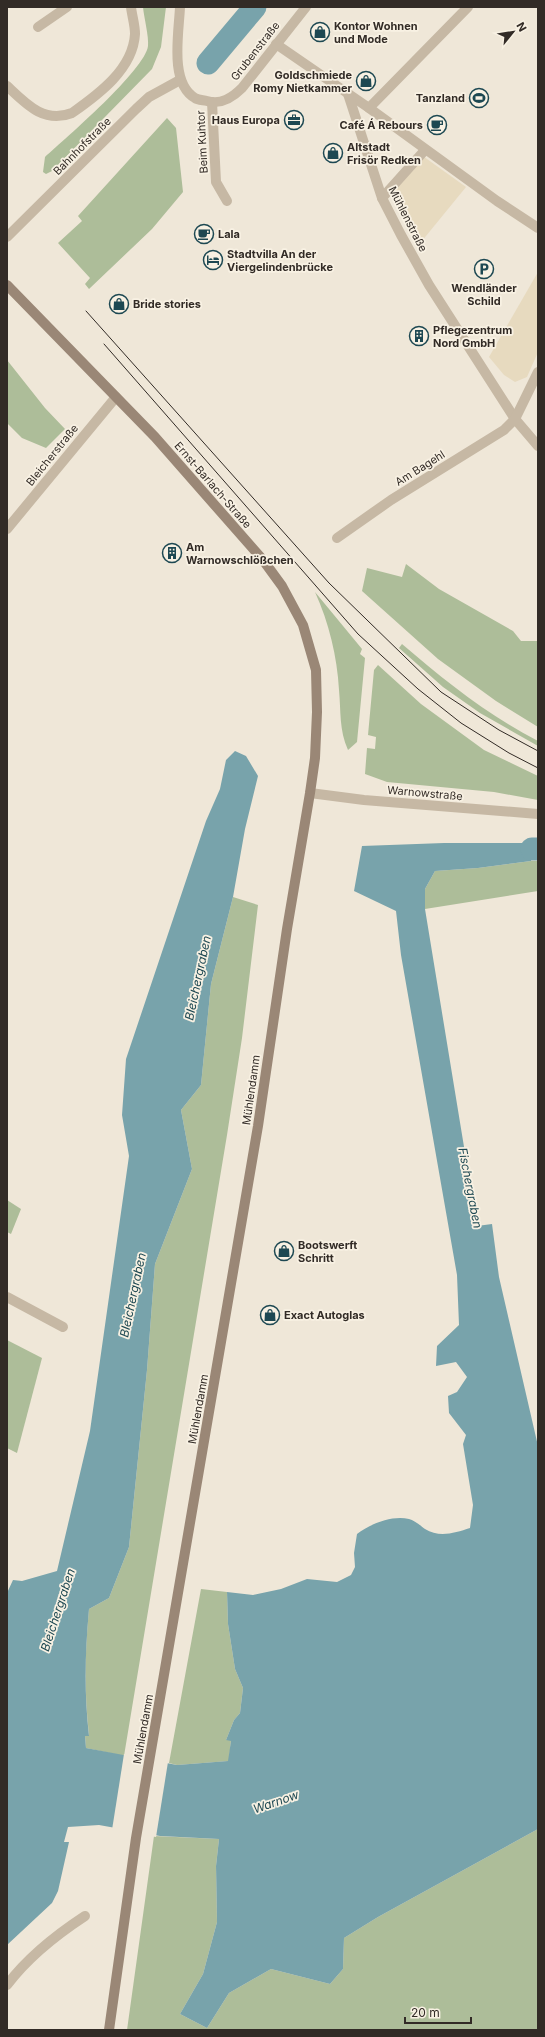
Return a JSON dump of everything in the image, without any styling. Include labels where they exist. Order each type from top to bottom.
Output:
[{"type":"main road","name":"Ernst-Barlach-Straße","points":[[9,287],[155,437],[263,560],[282,586],[303,625],[316,670],[318,712],[315,758],[310,793]]},
{"type":"main road","name":"Mühlendamm","points":[[109,2030],[136,1838],[257,1133],[287,929],[310,793]]},
{"type":"street","points":[[38,28],[67,7]]},
{"type":"street","points":[[7,86],[29,107],[39,113],[49,116],[63,117],[72,113],[118,74],[129,60],[134,46],[135,32],[131,7]]},
{"type":"street","points":[[180,7],[178,58],[180,80]]},
{"type":"street","name":"Grubenstraße","points":[[180,80],[186,91],[195,98],[212,102],[221,102],[233,97],[242,88],[306,7]]},
{"type":"street","points":[[369,108],[468,7]]},
{"type":"street","points":[[276,44],[369,108],[503,205],[538,228]]},
{"type":"street","name":"Bahnhofstraße","points":[[7,237],[145,101],[180,80]]},
{"type":"street","name":"Mühlenstraße","points":[[348,94],[382,198],[429,286],[515,419],[538,446]]},
{"type":"street","name":"Beim Kuhtor","points":[[212,102],[216,182],[227,201]]},
{"type":"street","points":[[382,198],[425,150]]},
{"type":"street","points":[[515,419],[538,372]]},
{"type":"street","name":"Bleicherstraße","points":[[7,528],[116,397]]},
{"type":"street","name":"Am Bagehl","points":[[337,538],[391,500],[504,430],[515,419]]},
{"type":"street","name":"Warnowstraße","points":[[310,793],[364,800],[538,814]]},
{"type":"street","points":[[7,1297],[63,1327]]},
{"type":"street","points":[[7,1985],[20,1968],[64,1930],[85,1916]]},
{"type":"green space","points":[[143,7],[166,7],[161,47],[152,69],[52,171],[46,174],[43,172],[45,157],[120,87],[144,57],[148,42]]},
{"type":"green space","points":[[167,118],[176,128],[183,192],[152,229],[89,289],[85,284],[90,278],[58,243],[82,221],[78,216]]},
{"type":"green space","points":[[7,360],[45,408],[65,429],[46,448],[22,438],[7,423]]},
{"type":"green space","points":[[406,564],[439,589],[513,631],[521,641],[538,641],[538,727],[496,701],[438,659],[362,591],[367,568],[402,577]]},
{"type":"green space","points":[[315,592],[362,649],[360,654],[365,658],[357,742],[348,750],[342,728],[338,677],[334,652],[328,628]]},
{"type":"green space","points":[[402,644],[467,697],[484,709],[538,741],[538,746],[480,713],[443,687],[399,648]]},
{"type":"green space","points":[[378,665],[421,704],[484,750],[538,776],[538,800],[494,792],[387,782],[365,774],[367,748],[375,749],[376,737],[368,735],[374,670]]},
{"type":"green space","points":[[538,861],[538,891],[425,909],[425,889],[435,871],[478,868]]},
{"type":"green space","points":[[233,897],[258,905],[242,1038],[124,1756],[86,1748],[85,1736],[89,1735],[86,1703],[86,1672],[89,1609],[109,1598],[129,1547],[147,1370],[155,1264],[192,1169],[181,1110],[201,1085],[211,984]]},
{"type":"green space","points":[[7,1200],[21,1209],[11,1234],[7,1232]]},
{"type":"green space","points":[[7,1340],[42,1358],[17,1453],[7,1448]]},
{"type":"green space","points":[[201,1589],[227,1592],[228,1624],[235,1669],[243,1688],[240,1713],[234,1720],[226,1740],[231,1740],[229,1761],[177,1765],[169,1763]]},
{"type":"green space","points":[[538,1829],[538,2030],[127,2030],[154,1836],[219,1839],[216,1866],[217,1922],[203,1974],[180,2014],[207,2028],[229,1993],[271,1969],[330,1984],[343,1969],[344,1938],[378,1917]]},
{"type":"shaded area","points":[[420,154],[466,187],[417,247],[389,190]]},
{"type":"shaded area","name":"Wendländer Schild","points":[[538,272],[538,352],[527,377],[515,382],[504,375],[489,357]]},
{"type":"water","points":[[235,751],[246,756],[258,776],[245,829],[233,897],[211,984],[201,1085],[181,1110],[192,1169],[155,1264],[147,1370],[129,1547],[109,1598],[89,1609],[86,1704],[89,1736],[85,1736],[86,1748],[177,1765],[228,1761],[231,1741],[226,1740],[234,1720],[240,1713],[243,1688],[235,1669],[228,1624],[227,1592],[253,1595],[281,1589],[307,1579],[337,1582],[351,1575],[355,1567],[354,1553],[357,1534],[368,1527],[389,1519],[409,1519],[430,1532],[441,1534],[453,1533],[470,1528],[473,1505],[463,1444],[466,1435],[449,1413],[448,1396],[457,1392],[467,1377],[456,1362],[436,1366],[437,1346],[459,1325],[457,1275],[401,955],[396,911],[354,891],[362,846],[444,843],[533,843],[531,861],[478,868],[435,871],[425,889],[425,909],[477,1226],[492,1224],[499,1277],[538,1446],[538,1829],[378,1917],[344,1938],[343,1969],[330,1984],[271,1969],[229,1993],[207,2028],[180,2014],[203,1974],[217,1922],[216,1866],[219,1839],[160,1836],[99,1825],[68,1827],[64,1842],[69,1842],[58,1891],[52,1903],[7,1945],[7,1593],[13,1580],[22,1581],[57,1571],[90,1431],[129,1156],[122,1115],[126,1059],[206,821],[220,789],[226,760]]},
{"type":"pier","points":[[124,1754],[168,1762],[156,1837],[112,1830]]},
{"type":"waterway","points":[[208,63],[255,7]]},
{"type":"waterway","points":[[532,849],[538,849]]},
{"type":"tram line","points":[[86,311],[329,583],[441,692],[499,730],[538,751]]},
{"type":"tram line","points":[[104,344],[358,634],[418,689],[461,723],[509,753],[538,768]]},
{"type":"place","name":"Kontor Wohnen und Mode","points":[[320,32]]},
{"type":"place","name":"Goldschmiede Romy Nietkammer","points":[[366,81]]},
{"type":"place","name":"Tanzland","points":[[479,98]]},
{"type":"place","name":"Haus Europa","points":[[294,120]]},
{"type":"place","name":"Café Á Rebours","points":[[437,125]]},
{"type":"place","name":"Altstadt Frisör Redken","points":[[333,153]]},
{"type":"place","name":"Lala","points":[[204,234]]},
{"type":"place","name":"Stadtvilla An der Viergelindenbrücke","points":[[213,260]]},
{"type":"place","name":"Wendländer Schild","points":[[484,269]]},
{"type":"place","name":"Bride stories","points":[[119,304]]},
{"type":"place","name":"Pflegezentrum Nord GmbH","points":[[419,336]]},
{"type":"place","name":"Am Warnowschlößchen","points":[[172,553]]},
{"type":"place","name":"Bootswerft Schritt","points":[[284,1251]]},
{"type":"place","name":"Exact Autoglas","points":[[270,1315]]},
{"type":"water label","name":"Bleichergraben","points":[[198,978]]},
{"type":"water label","name":"Fischergraben","points":[[470,1188]]},
{"type":"water label","name":"Bleichergraben","points":[[133,1295]]},
{"type":"water label","name":"Bleichergraben","points":[[58,1610]]},
{"type":"water label","name":"Warnow","points":[[276,1802]]}]
